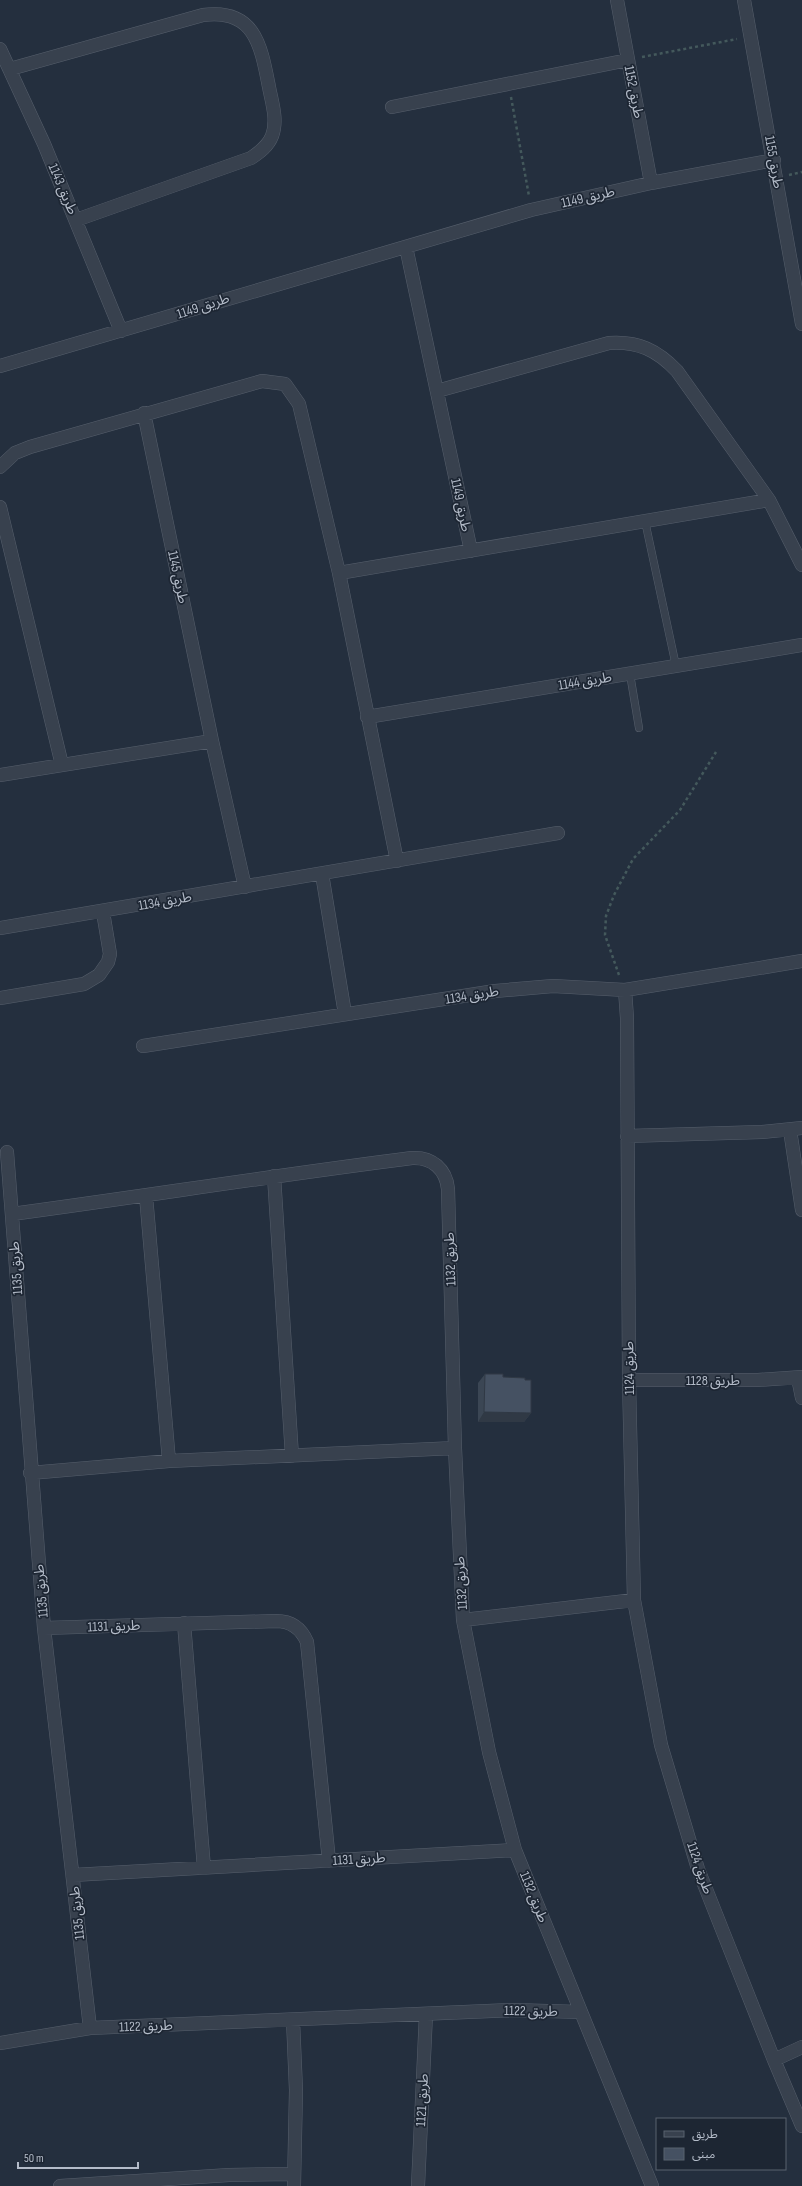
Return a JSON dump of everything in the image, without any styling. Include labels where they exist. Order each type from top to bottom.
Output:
[{"type":"street","name":"طريق 1152","points":[[617,0],[651,183]]},
{"type":"street","name":"طريق 1155","points":[[744,0],[774,160],[802,324]]},
{"type":"street","points":[[10,69],[203,15],[215,13],[228,15],[240,20],[250,28],[262,49],[274,116],[272,136],[260,152],[251,158],[76,220]]},
{"type":"street","name":"طريق 1143","points":[[0,49],[76,220],[121,331]]},
{"type":"street","points":[[392,107],[628,60]]},
{"type":"street","name":"طريق 1149","points":[[0,366],[255,290],[406,248],[531,210],[651,183],[774,160]]},
{"type":"street","name":"طريق 1149","points":[[406,248],[471,551]]},
{"type":"street","points":[[437,391],[609,343],[624,342],[640,344],[654,350],[666,359],[677,371],[769,500],[802,565]]},
{"type":"street","points":[[0,466],[15,453],[30,447],[144,413],[262,381],[285,384],[299,404],[339,573],[397,861]]},
{"type":"street","name":"طريق 1145","points":[[144,413],[244,888]]},
{"type":"street","points":[[339,573],[769,500]]},
{"type":"street","points":[[0,507],[62,765]]},
{"type":"street","name":"طريق 1144","points":[[367,716],[802,645]]},
{"type":"street","points":[[0,775],[212,741]]},
{"type":"street","name":"طريق 1134","points":[[0,928],[244,888],[558,833]]},
{"type":"street","points":[[322,874],[345,1014]]},
{"type":"street","points":[[0,998],[84,984],[99,975],[108,962],[110,954],[103,912]]},
{"type":"street","name":"طريق 1134","points":[[143,1046],[345,1014],[524,988],[553,986],[624,990],[802,961]]},
{"type":"street","name":"طريق 1124","points":[[624,990],[627,1018],[628,1380],[634,1600],[661,1745],[698,1869],[802,2126]]},
{"type":"street","points":[[627,1136],[796,1129],[802,1210]]},
{"type":"street","name":"طريق 1135","points":[[7,1152],[30,1472],[44,1628],[90,2028]]},
{"type":"street","name":"طريق 1132","points":[[12,1214],[146,1196],[274,1176],[412,1158],[419,1158],[432,1162],[441,1169],[447,1181],[455,1448],[463,1620],[489,1752],[515,1850],[582,2012]]},
{"type":"street","points":[[274,1176],[292,1456]]},
{"type":"street","points":[[146,1196],[169,1461]]},
{"type":"street","name":"طريق 1128","points":[[628,1380],[800,1378],[802,1398]]},
{"type":"street","points":[[30,1472],[169,1461],[455,1448]]},
{"type":"street","points":[[463,1620],[634,1600]]},
{"type":"street","name":"طريق 1131","points":[[44,1628],[282,1621],[294,1625],[304,1635],[307,1642],[329,1861]]},
{"type":"street","points":[[184,1623],[204,1868]]},
{"type":"street","name":"طريق 1131","points":[[73,1875],[515,1850]]},
{"type":"street","name":"طريق 1122","points":[[0,2043],[90,2028],[513,2010],[582,2012]]},
{"type":"street","points":[[582,2012],[652,2186]]},
{"type":"street","name":"طريق 1121","points":[[418,2186],[426,2014]]},
{"type":"street","points":[[60,2186],[229,2174],[294,2180],[296,2090],[292,2020]]},
{"type":"street","points":[[774,2060],[802,2047]]},
{"type":"lane","points":[[645,521],[676,666]]},
{"type":"lane","points":[[630,674],[640,728]]},
{"type":"path","points":[[628,60],[751,37]]},
{"type":"path","points":[[509,84],[531,210]]},
{"type":"path","points":[[624,990],[605,935],[606,916],[614,895],[633,859],[680,810],[716,752]]},
{"type":"building","points":[[485,1374],[503,1374],[503,1377],[525,1378],[525,1380],[531,1380],[531,1413],[484,1412]]}]
